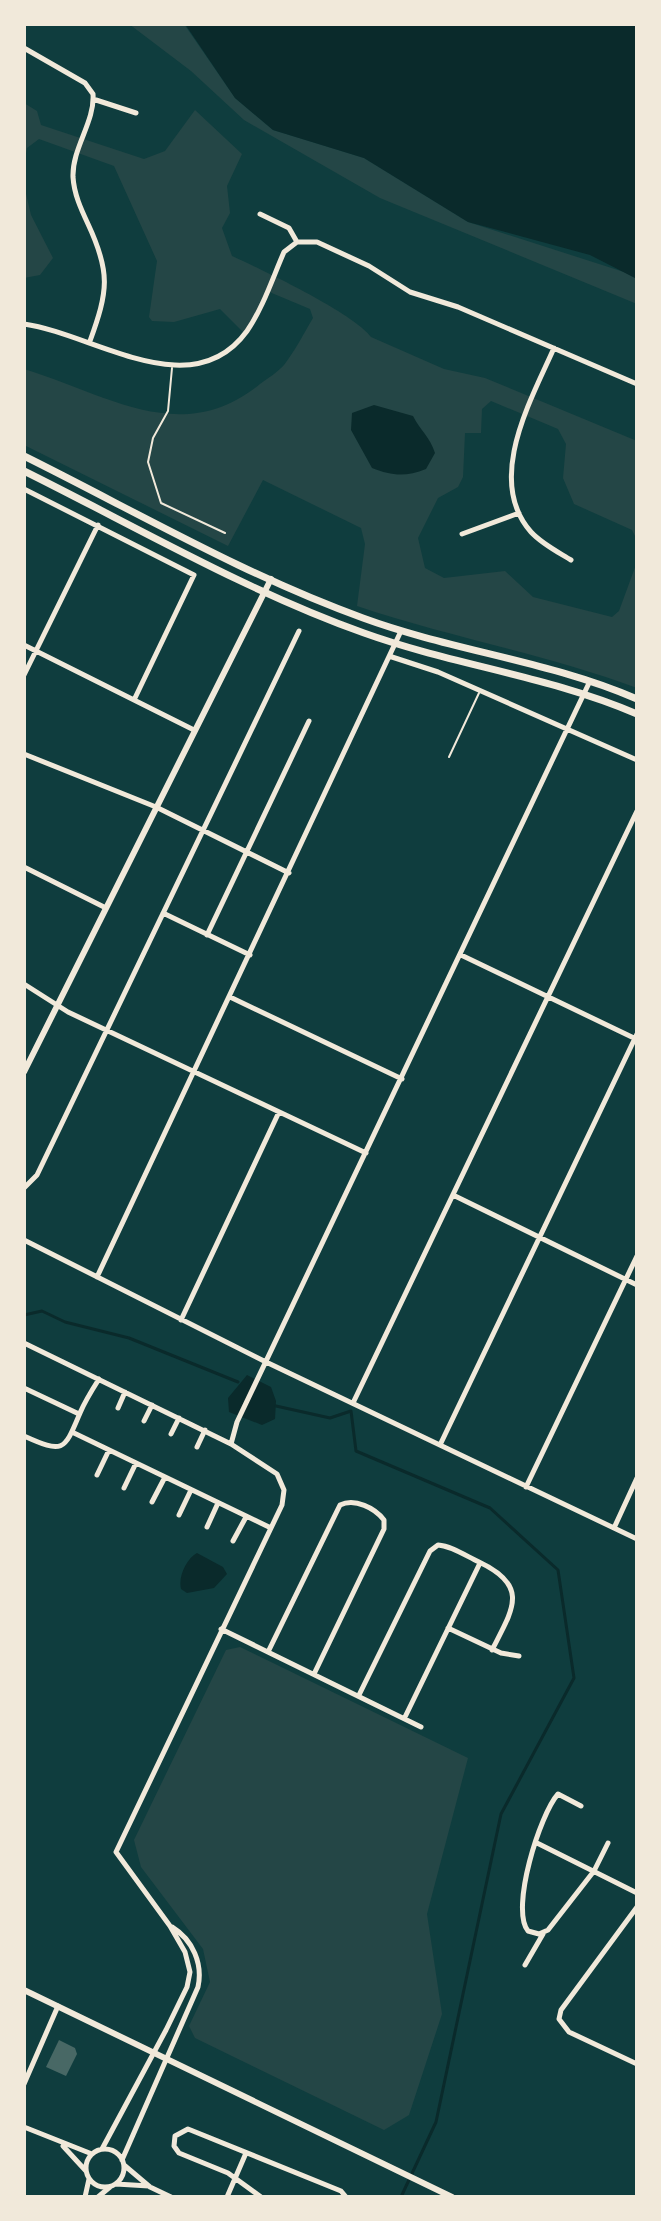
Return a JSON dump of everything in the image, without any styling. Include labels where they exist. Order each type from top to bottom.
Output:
[{"type":"main road","points":[[24,456],[271,579],[339,609],[401,631],[590,681],[637,699]]},
{"type":"main road","points":[[24,471],[327,619],[397,644],[585,694],[637,714]]},
{"type":"main road","points":[[134,526],[141,514]]},
{"type":"street","points":[[24,48],[85,83],[93,99],[76,152],[73,176],[78,203],[101,252],[106,277],[104,303],[90,341]]},
{"type":"street","points":[[93,99],[136,113]]},
{"type":"street","points":[[260,214],[289,228],[297,242]]},
{"type":"street","points":[[24,324],[172,367],[203,363],[238,342],[251,326],[284,252],[297,242],[317,242],[369,266],[410,292],[458,307],[637,384]]},
{"type":"street","points":[[554,348],[514,451],[513,490],[519,513],[537,538],[571,560]]},
{"type":"street","points":[[24,489],[190,571],[194,580],[134,700]]},
{"type":"street","points":[[462,534],[519,513]]},
{"type":"street","points":[[24,675],[98,525]]},
{"type":"street","points":[[24,1072],[271,579]]},
{"type":"street","points":[[24,1188],[37,1175],[299,631]]},
{"type":"street","points":[[97,1277],[392,657],[401,631]]},
{"type":"street","points":[[24,645],[194,730]]},
{"type":"street","points":[[392,657],[480,691],[637,760]]},
{"type":"street","points":[[231,1444],[257,1380],[590,681]]},
{"type":"street","points":[[207,935],[309,721]]},
{"type":"street","points":[[24,754],[156,807],[289,873]]},
{"type":"street","points":[[353,1403],[637,811]]},
{"type":"street","points":[[24,867],[106,908]]},
{"type":"street","points":[[163,913],[250,955]]},
{"type":"street","points":[[440,1445],[636,1037],[461,955]]},
{"type":"street","points":[[24,984],[106,1030],[366,1153]]},
{"type":"street","points":[[230,997],[402,1079]]},
{"type":"street","points":[[181,1320],[279,1112]]},
{"type":"street","points":[[453,1195],[637,1285]]},
{"type":"street","points":[[24,1240],[266,1362],[637,1539]]},
{"type":"street","points":[[526,1487],[637,1256]]},
{"type":"street","points":[[24,1343],[231,1444],[270,1468],[282,1482],[282,1505],[116,1852],[170,1926],[188,1958],[189,1977],[102,2149],[92,2154],[24,2127]]},
{"type":"street","points":[[24,1436],[53,1448],[65,1444],[74,1433],[79,1414],[99,1379]]},
{"type":"street","points":[[24,1388],[79,1414]]},
{"type":"street","points":[[118,1408],[125,1392]]},
{"type":"street","points":[[144,1421],[152,1405]]},
{"type":"street","points":[[171,1434],[179,1418]]},
{"type":"street","points":[[197,1447],[205,1430]]},
{"type":"street","points":[[74,1433],[271,1528]]},
{"type":"street","points":[[97,1475],[109,1450]]},
{"type":"street","points":[[124,1488],[136,1463]]},
{"type":"street","points":[[152,1502],[165,1477]]},
{"type":"street","points":[[614,1528],[637,1478]]},
{"type":"street","points":[[179,1515],[191,1490]]},
{"type":"street","points":[[268,1652],[340,1505],[355,1502],[378,1512],[384,1520],[384,1529],[314,1674]]},
{"type":"street","points":[[207,1527],[218,1503]]},
{"type":"street","points":[[233,1541],[246,1517]]},
{"type":"street","points":[[359,1695],[433,1547],[443,1545],[505,1576],[514,1603],[492,1650]]},
{"type":"street","points":[[405,1717],[480,1563]]},
{"type":"street","points":[[448,1628],[492,1650],[519,1656]]},
{"type":"street","points":[[221,1629],[421,1727]]},
{"type":"street","points":[[543,1933],[525,1928],[519,1905],[546,1811],[558,1794],[581,1806]]},
{"type":"street","points":[[537,1843],[637,1893]]},
{"type":"street","points":[[525,1965],[543,1933],[594,1871],[608,1843]]},
{"type":"street","points":[[637,1907],[561,2010],[559,2019],[569,2032],[637,2064]]},
{"type":"street","points":[[98,2197],[123,2175],[123,2163],[200,1979],[192,1948],[170,1926]]},
{"type":"street","points":[[24,1990],[452,2197]]},
{"type":"street","points":[[24,2084],[58,2006]]},
{"type":"street","points":[[261,2197],[235,2178],[179,2153],[174,2139],[181,2131],[188,2129],[341,2191],[346,2197]]},
{"type":"street","points":[[63,2145],[96,2185],[150,2187]]},
{"type":"street","points":[[102,2149],[114,2151],[150,2187],[171,2197]]},
{"type":"street","points":[[227,2197],[246,2153]]},
{"type":"street","points":[[86,2171],[92,2154]]},
{"type":"street","points":[[85,2197],[89,2179]]},
{"type":"lane","points":[[172,367],[168,411],[152,442],[150,476],[161,503],[225,533]]},
{"type":"lane","points":[[449,757],[480,691]]},
{"type":"shaded area","points":[[129,24],[184,24],[235,98],[273,130],[364,158],[468,222],[624,272],[637,279],[637,304],[380,198],[244,120],[191,71]]},
{"type":"shaded area","points":[[185,24],[637,24],[637,279],[590,255],[468,222],[364,158],[273,130],[235,98]]},
{"type":"shaded area","points":[[24,103],[37,111],[41,125],[144,159],[165,151],[195,110],[242,154],[227,186],[230,213],[222,228],[232,256],[347,316],[371,337],[444,369],[485,378],[637,441],[637,540],[632,530],[574,504],[563,478],[566,444],[558,429],[491,401],[482,409],[481,433],[465,433],[463,477],[458,487],[438,498],[418,538],[425,568],[444,578],[505,571],[533,597],[612,617],[619,611],[637,562],[637,688],[357,606],[365,544],[361,528],[263,480],[228,546],[24,445],[24,369],[144,410],[172,414],[201,412],[231,403],[279,370],[313,318],[310,309],[267,291],[245,334],[220,309],[174,322],[152,321],[149,317],[157,261],[114,166],[39,139],[27,148],[24,164]]},
{"type":"shaded area","points":[[24,185],[31,215],[53,258],[40,275],[24,278]]},
{"type":"shaded area","points":[[374,405],[413,416],[435,453],[426,469],[399,474],[372,468],[351,430],[352,413]]},
{"type":"shaded area","points":[[247,1375],[271,1387],[276,1401],[275,1419],[262,1425],[229,1412],[228,1398]]},
{"type":"shaded area","points":[[197,1553],[223,1567],[227,1574],[214,1588],[187,1593],[181,1589],[182,1574],[189,1559]]},
{"type":"shaded area","points":[[240,1647],[468,1758],[427,1914],[442,2014],[409,2115],[384,2130],[195,2038],[189,2026],[210,1982],[203,1949],[141,1867],[134,1840],[226,1650]]},
{"type":"building","points":[[59,2040],[75,2048],[77,2054],[66,2076],[46,2067]]},
{"type":"waterway","points":[[24,1315],[42,1311],[65,1322],[129,1338],[238,1382]]},
{"type":"waterway","points":[[276,1406],[330,1418],[351,1411],[356,1451],[490,1508],[558,1570],[574,1678],[501,1814],[436,2122],[401,2197]]},
{"type":"waterway","points":[[124,2197],[136,2197]]}]
